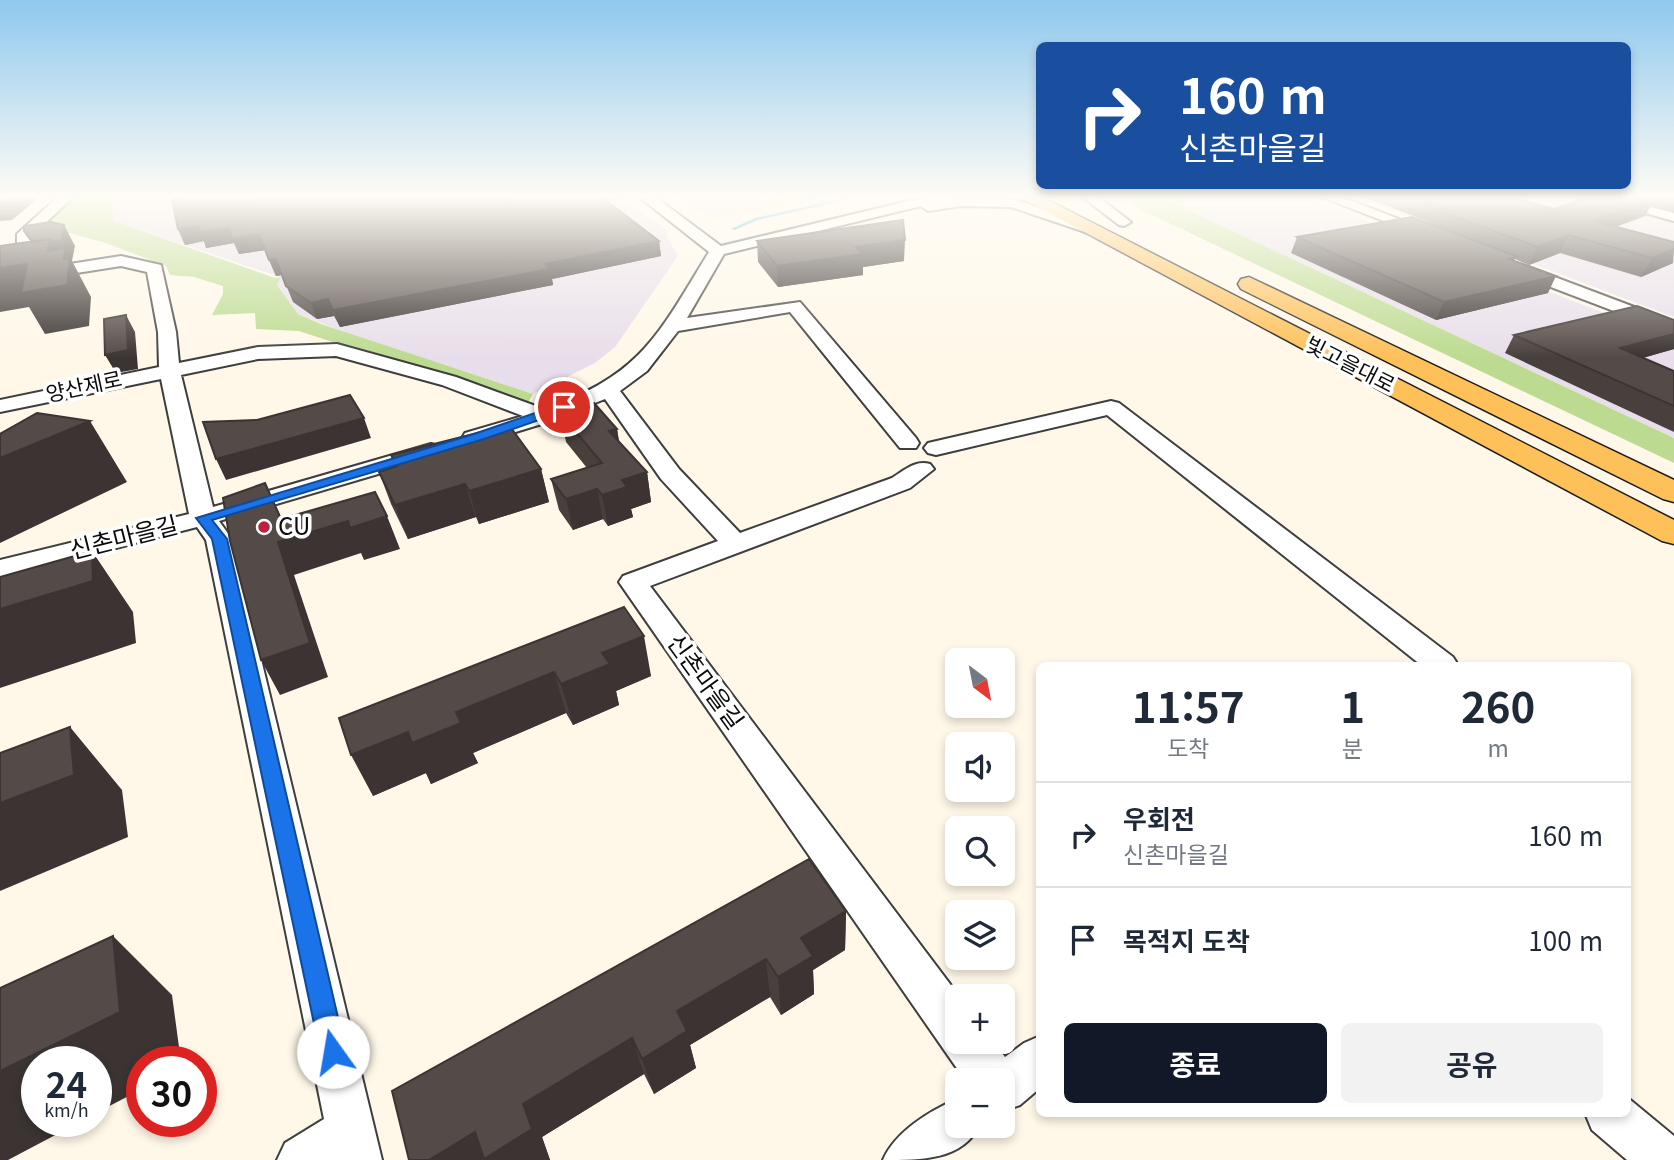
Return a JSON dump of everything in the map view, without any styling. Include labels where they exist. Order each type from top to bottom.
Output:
[{"type":"main road","name":"빛고을대로","points":[[1131,250],[1674,534]]},
{"type":"main road","name":"빛고을대로","points":[[1181,250],[1249,284],[1674,512]]},
{"type":"main road","points":[[1249,284],[1674,492]]},
{"type":"main road","points":[[1210,292],[1674,560]]},
{"type":"street","points":[[25,250],[40,274]]},
{"type":"street","name":"신촌마을길","points":[[0,569],[203,518],[541,415],[608,390],[639,368],[672,326],[718,251]]},
{"type":"street","points":[[0,280],[121,261],[155,270],[166,324],[169,369],[203,518],[219,539],[354,1145],[302,1160]]},
{"type":"street","points":[[1502,262],[1674,328]]},
{"type":"street","points":[[672,326],[794,306],[908,443],[923,443],[929,459]]},
{"type":"street","name":"양산제로","points":[[0,406],[169,369],[258,353],[337,350],[449,381],[541,415]]},
{"type":"street","points":[[608,390],[670,474],[734,543],[901,483],[929,459],[1111,408],[1438,662]]},
{"type":"street","name":"신촌마을길","points":[[734,543],[633,582],[945,1013]]},
{"type":"street","points":[[1015,1079],[1036,1062]]},
{"type":"street","points":[[1614,1117],[1664,1160]]},
{"type":"street","points":[[908,1160],[945,1131]]},
{"type":"shaded area","points":[[200,250],[675,250],[678,256],[615,347],[595,363],[533,394],[357,337],[298,314],[277,285],[280,277]]},
{"type":"shaded area","points":[[1273,250],[1442,250],[1674,340],[1674,438]]},
{"type":"shaded area","points":[[1497,250],[1674,250],[1674,317]]},
{"type":"green space","points":[[125,250],[196,250],[275,278],[281,277],[277,285],[298,314],[533,394],[529,401],[515,402],[299,331],[256,329],[255,313],[212,315],[223,294],[223,286],[194,277],[170,275],[166,266]]},
{"type":"green space","points":[[1226,250],[1273,250],[1674,438],[1674,463]]},
{"type":"building","points":[[0,250],[65,250],[64,259],[70,258],[67,285],[21,293],[27,264],[0,268]]},
{"type":"building","points":[[265,250],[614,250],[545,264],[550,269],[333,310],[328,299],[311,303],[286,286],[276,259],[269,260]]},
{"type":"building","points":[[764,250],[859,250],[863,254],[777,266]]},
{"type":"building","points":[[1327,250],[1500,250],[1516,256],[1509,259],[1556,276],[1444,302]]},
{"type":"building","points":[[1624,250],[1671,250],[1652,258]]},
{"type":"building","points":[[1637,306],[1674,320],[1674,334],[1620,348],[1674,371],[1674,406],[1514,335]]},
{"type":"building","points":[[126,315],[128,350],[105,355],[104,319]]},
{"type":"building","points":[[350,395],[364,418],[216,459],[203,422],[257,420]]},
{"type":"building","points":[[594,403],[617,429],[609,431],[647,472],[622,480],[627,487],[602,495],[597,489],[566,499],[551,479],[602,463],[560,413]]},
{"type":"building","points":[[37,413],[90,421],[0,458],[0,434]]},
{"type":"building","points":[[509,425],[541,469],[469,491],[465,484],[395,505],[379,472],[397,466],[391,455]]},
{"type":"building","points":[[265,483],[281,519],[375,492],[387,516],[350,528],[348,521],[278,542],[310,643],[261,660],[230,541],[223,498]]},
{"type":"building","points":[[92,551],[93,581],[0,609],[0,577]]},
{"type":"building","points":[[624,607],[644,636],[602,653],[610,664],[561,684],[554,672],[456,712],[461,723],[412,743],[408,732],[351,755],[339,718]]},
{"type":"building","points":[[70,727],[74,775],[0,803],[0,753]]},
{"type":"building","points":[[809,859],[846,911],[801,938],[813,956],[778,977],[766,959],[677,1011],[687,1031],[642,1059],[632,1038],[523,1104],[532,1129],[484,1159],[475,1132],[429,1160],[409,1160],[392,1091]]},
{"type":"building","points":[[113,936],[120,1012],[51,1046],[21,1046],[21,1061],[0,1071],[0,988]]},
{"type":"place","name":"CU","points":[[264,527]]},
{"type":"route","points":[[333,1052],[219,539],[203,518],[479,436],[564,407]]}]
